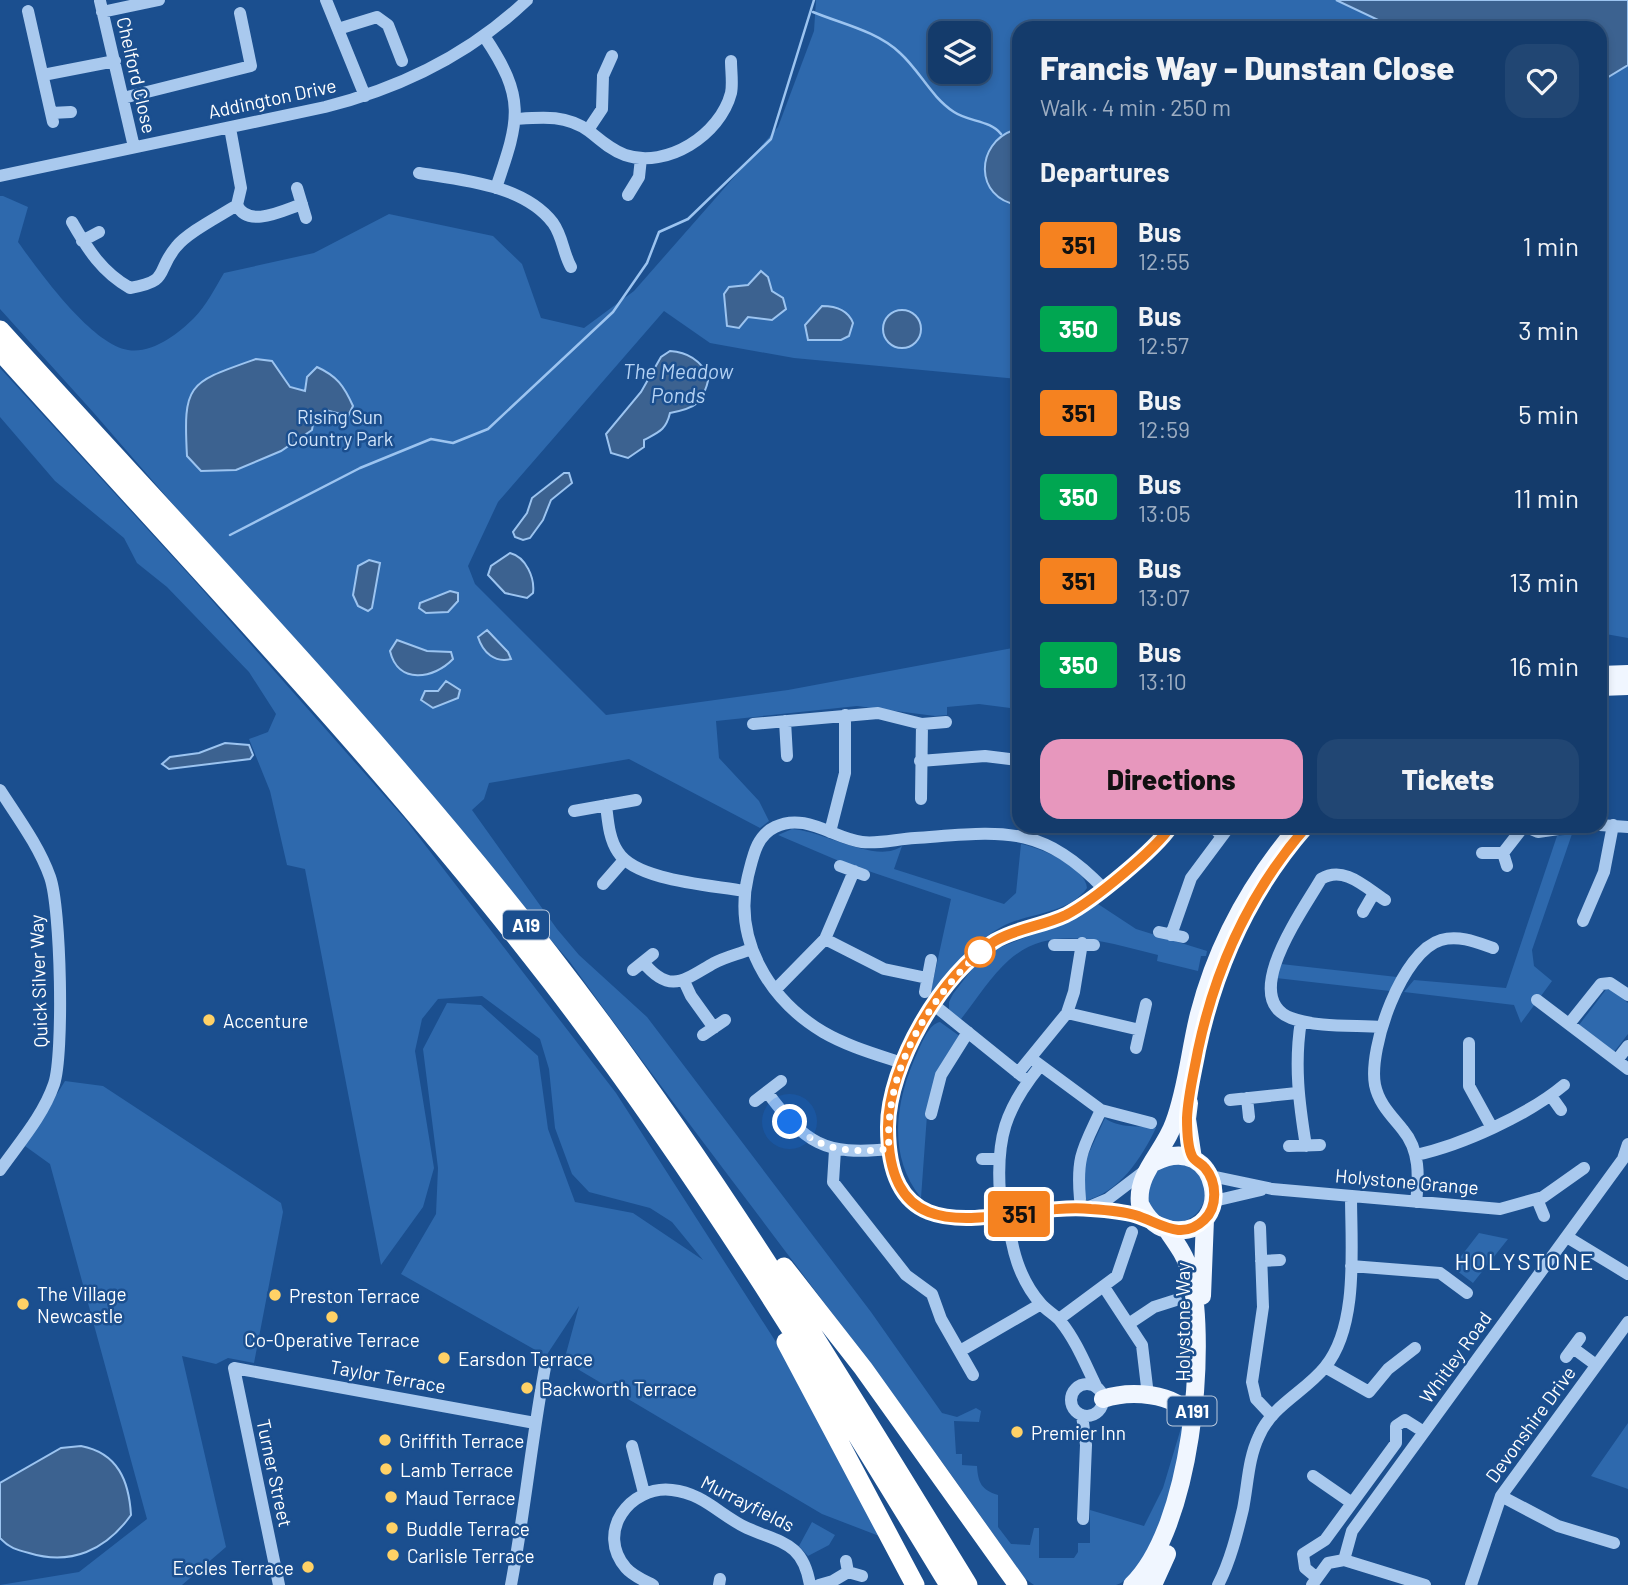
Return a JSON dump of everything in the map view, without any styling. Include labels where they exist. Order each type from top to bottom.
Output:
[{"type":"highway","name":"A19","points":[[0,330],[420,792],[549,953],[636,1069],[736,1212],[968,1585]]},
{"type":"highway","name":"A19","points":[[0,351],[382,773],[488,900],[662,1131],[764,1285],[949,1585]]},
{"type":"highway","points":[[736,1212],[771,1250],[863,1368],[1018,1585]]},
{"type":"highway","points":[[764,1285],[780,1330],[915,1585]]},
{"type":"main road","points":[[1607,675],[1628,674]]},
{"type":"main road","points":[[1607,687],[1628,686]]},
{"type":"main road","points":[[1150,1220],[1140,1204],[1139,1192],[1175,1121],[1200,1011],[1220,951],[1255,885],[1294,833]]},
{"type":"main road","points":[[1192,1158],[1187,1119],[1192,1076],[1212,994],[1239,925],[1259,888],[1302,833]]},
{"type":"main road","points":[[1151,1166],[1173,1155],[1192,1158],[1211,1176],[1214,1200]]},
{"type":"main road","name":"Holystone Way","points":[[1153,1585],[1191,1480],[1199,1438],[1204,1381],[1202,1287],[1205,1219],[1214,1200]]},
{"type":"main road","points":[[1167,1230],[1180,1231],[1205,1219]]},
{"type":"main road","name":"Holystone Way","points":[[1132,1585],[1152,1561],[1161,1543],[1185,1471],[1196,1381],[1193,1290],[1184,1256],[1167,1230],[1150,1220]]},
{"type":"main road","points":[[1099,1400],[1124,1394],[1168,1399],[1192,1417]]},
{"type":"street","name":"Chelford Close","points":[[134,147],[101,6],[159,0]]},
{"type":"street","points":[[326,0],[365,96]]},
{"type":"street","name":"Addington Drive","points":[[0,176],[230,128],[365,96],[428,70],[484,36],[527,0]]},
{"type":"street","points":[[28,10],[52,118],[71,112]]},
{"type":"street","points":[[124,98],[251,66],[240,13]]},
{"type":"street","points":[[338,29],[376,17],[387,24],[402,61]]},
{"type":"street","points":[[484,36],[506,72],[517,119],[496,188]]},
{"type":"street","points":[[587,130],[602,109],[603,76],[612,56]]},
{"type":"street","points":[[43,75],[115,61]]},
{"type":"street","points":[[517,119],[556,117],[587,130],[625,155],[642,158],[666,154],[703,137],[719,116],[731,93],[731,61]]},
{"type":"street","points":[[72,222],[82,241],[110,276],[130,288],[150,284],[163,275],[176,247],[236,205],[241,188],[230,128]]},
{"type":"street","points":[[628,195],[639,177],[642,158]]},
{"type":"street","points":[[419,173],[496,188],[532,205],[551,221],[562,238],[571,267]]},
{"type":"street","points":[[297,188],[306,218]]},
{"type":"street","points":[[236,205],[247,214],[263,217],[302,204]]},
{"type":"street","points":[[82,241],[99,232]]},
{"type":"street","points":[[753,724],[878,713],[922,724],[946,722]]},
{"type":"street","points":[[830,832],[845,773],[845,715]]},
{"type":"street","points":[[785,721],[788,755]]},
{"type":"street","points":[[920,799],[922,724]]},
{"type":"street","points":[[920,761],[985,756],[1012,758]]},
{"type":"street","name":"Quick Silver Way","points":[[0,790],[40,853],[51,879],[57,919],[60,1059],[46,1101],[0,1170]]},
{"type":"street","points":[[574,811],[636,800]]},
{"type":"street","points":[[606,805],[611,839],[624,860],[644,872],[744,891]]},
{"type":"street","points":[[902,1063],[826,1033],[796,1012],[776,989],[751,950],[744,923],[744,891],[755,850],[764,834],[773,827],[805,822],[830,832],[871,842],[977,834],[1033,838],[1078,862],[1104,889]]},
{"type":"street","points":[[1607,825],[1628,827]]},
{"type":"street","points":[[1583,921],[1608,860],[1613,825]]},
{"type":"street","points":[[1151,1166],[1108,1199],[1008,1215],[945,1219],[922,1209],[900,1185],[889,1149],[889,1110],[910,1044],[934,1005],[968,963],[992,943],[1064,916],[1104,889],[1164,833]]},
{"type":"street","points":[[1171,935],[1191,878],[1225,833]]},
{"type":"street","points":[[1482,853],[1505,860],[1520,833]]},
{"type":"street","points":[[603,884],[624,860]]},
{"type":"street","points":[[776,989],[825,939],[859,873],[840,866]]},
{"type":"street","points":[[1363,912],[1380,897],[1342,873],[1331,873],[1321,879],[1284,945],[1273,969],[1269,988],[1278,1009],[1301,1021],[1382,1027]]},
{"type":"street","points":[[1589,906],[1603,912]]},
{"type":"street","points":[[1416,1202],[1416,1155],[1405,1132],[1383,1107],[1376,1089],[1373,1071],[1382,1027],[1397,990],[1425,948],[1439,940],[1454,937],[1488,946],[1487,930]]},
{"type":"street","points":[[825,939],[884,969],[927,978]]},
{"type":"street","points":[[1000,1194],[998,1159],[1003,1126],[1023,1077],[1067,1013],[1088,944],[1054,945]]},
{"type":"street","points":[[643,962],[653,975],[663,980],[684,981],[717,961],[751,950]]},
{"type":"street","points":[[925,992],[931,960]]},
{"type":"street","points":[[684,981],[691,996],[714,1028]]},
{"type":"street","points":[[1569,1024],[1601,984],[1610,983],[1628,995]]},
{"type":"street","points":[[1537,1000],[1628,1069]]},
{"type":"street","points":[[1136,1048],[1146,1004]]},
{"type":"street","points":[[934,1005],[1023,1077]]},
{"type":"street","points":[[1067,1013],[1140,1030]]},
{"type":"street","points":[[1301,1021],[1296,1053],[1297,1093],[1306,1146]]},
{"type":"street","points":[[931,1114],[941,1075],[968,1032]]},
{"type":"street","points":[[1469,1043],[1469,1086],[1491,1126]]},
{"type":"street","points":[[1617,1060],[1628,1046]]},
{"type":"street","points":[[1035,1062],[1101,1110],[1151,1123]]},
{"type":"street","points":[[755,1101],[781,1081]]},
{"type":"street","points":[[1416,1155],[1438,1150],[1491,1126],[1551,1096],[1564,1085]]},
{"type":"street","points":[[767,1092],[800,1132],[835,1150],[889,1149]]},
{"type":"street","points":[[1230,1100],[1297,1093]]},
{"type":"street","points":[[1551,1096],[1561,1110]]},
{"type":"street","points":[[1247,1098],[1249,1117]]},
{"type":"street","points":[[1083,1203],[1078,1163],[1081,1149],[1101,1110]]},
{"type":"street","name":"Whitley Road","points":[[1344,1560],[1352,1531],[1623,1159],[1628,1144]]},
{"type":"street","points":[[1289,1146],[1320,1145]]},
{"type":"street","points":[[835,1150],[833,1182],[902,1270],[932,1294],[941,1319],[973,1375]]},
{"type":"street","points":[[982,1159],[998,1159]]},
{"type":"street","name":"Holystone Grange","points":[[1211,1176],[1272,1189],[1500,1209],[1537,1199],[1584,1168]]},
{"type":"street","name":"Holystone Grange","points":[[1214,1200],[1272,1189]]},
{"type":"street","points":[[1218,1585],[1226,1569],[1243,1508],[1252,1452],[1272,1416],[1325,1367],[1336,1350],[1343,1326],[1351,1266],[1351,1196]]},
{"type":"street","points":[[1537,1199],[1544,1216]]},
{"type":"street","points":[[1083,1203],[1150,1220]]},
{"type":"street","points":[[1008,1215],[1014,1255],[1026,1283],[1041,1304],[1059,1319],[1082,1358],[1099,1400],[1086,1445]]},
{"type":"street","points":[[1260,1227],[1263,1307],[1252,1382],[1256,1399],[1272,1416]]},
{"type":"street","points":[[1059,1319],[1104,1287],[1120,1270],[1132,1232]]},
{"type":"street","points":[[1567,1237],[1628,1274]]},
{"type":"street","points":[[1261,1261],[1280,1260]]},
{"type":"street","points":[[1351,1266],[1440,1273],[1462,1289],[1448,1299]]},
{"type":"street","points":[[1104,1287],[1142,1345],[1153,1387],[1132,1386]]},
{"type":"street","points":[[1130,1323],[1154,1307],[1176,1300]]},
{"type":"street","points":[[960,1351],[1041,1304]]},
{"type":"street","name":"Devonshire Drive","points":[[1471,1585],[1501,1496],[1628,1322]]},
{"type":"street","points":[[1325,1367],[1369,1392],[1388,1369],[1415,1348]]},
{"type":"street","name":"Devonshire Drive","points":[[1573,1348],[1596,1365]]},
{"type":"street","points":[[1082,1358],[1081,1377],[1072,1405],[1082,1415],[1086,1445],[1083,1520]]},
{"type":"street","points":[[511,1585],[523,1523],[535,1423],[546,1362]]},
{"type":"street","name":"Taylor Terrace","points":[[234,1368],[535,1423]]},
{"type":"street","name":"Turner Street","points":[[234,1368],[279,1585]]},
{"type":"street","points":[[1075,1390],[1088,1384],[1099,1400]]},
{"type":"street","points":[[1082,1415],[1099,1400]]},
{"type":"street","points":[[1424,1432],[1412,1422],[1400,1423],[1395,1432],[1396,1443],[1325,1540],[1303,1554],[1305,1568],[1314,1582],[1328,1563],[1344,1560],[1425,1585]]},
{"type":"street","points":[[632,1446],[641,1459],[644,1493],[621,1512],[615,1527],[615,1545],[625,1567],[653,1585]]},
{"type":"street","points":[[1313,1476],[1352,1503]]},
{"type":"street","name":"Murrayfields","points":[[644,1493],[664,1489],[692,1494],[744,1527],[783,1541],[803,1562],[810,1585]]},
{"type":"street","points":[[1501,1496],[1558,1526],[1614,1542]]},
{"type":"street","points":[[820,1585],[833,1581],[847,1566],[862,1576]]},
{"type":"green space","name":"Rising Sun Country Park","points":[[816,0],[1336,0],[1380,21],[1012,21],[1012,378],[794,358],[710,343],[664,311],[498,502],[468,566],[475,584],[606,715],[788,690],[1012,648],[1012,708],[979,704],[947,707],[947,715],[935,716],[857,706],[716,721],[719,758],[759,801],[769,821],[760,828],[629,759],[489,783],[484,799],[472,810],[557,929],[579,955],[647,1017],[871,1312],[942,1413],[957,1417],[976,1408],[981,1411],[979,1422],[954,1421],[956,1454],[962,1454],[962,1465],[977,1466],[982,1485],[998,1495],[998,1527],[1011,1544],[1030,1545],[1034,1528],[1039,1528],[1039,1558],[1074,1558],[1078,1552],[1078,1543],[1090,1543],[1090,1510],[1144,1526],[1163,1488],[1184,1418],[1180,1457],[1154,1537],[1129,1577],[1116,1585],[1034,1585],[1023,1577],[912,1421],[570,962],[93,412],[0,309],[0,196],[28,207],[18,242],[52,287],[98,335],[128,350],[155,346],[180,330],[202,308],[224,273],[314,253],[389,214],[493,236],[522,264],[541,318],[584,328],[634,291],[778,127],[814,31]]},
{"type":"green space","points":[[1628,65],[1628,638],[1607,634],[1607,78]]},
{"type":"green space","points":[[0,368],[193,579],[405,819],[616,1093],[783,1353],[887,1539],[822,1514],[564,1361],[579,1306],[546,1356],[401,1274],[436,1214],[438,1168],[423,1049],[447,1003],[481,1005],[538,1056],[548,1129],[575,1202],[633,1213],[703,1260],[672,1222],[650,1208],[589,1192],[572,1174],[555,1128],[549,1069],[540,1039],[482,996],[438,999],[422,1019],[415,1051],[434,1168],[423,1207],[381,1265],[305,869],[287,865],[270,791],[249,739],[268,732],[276,714],[249,672],[167,587],[137,563],[124,538],[55,481],[0,417]]},
{"type":"green space","points":[[792,829],[878,852],[891,851],[902,846],[894,869],[1004,904],[1016,893],[1021,844],[1060,859],[1079,873],[1087,888],[1070,903],[1003,926],[980,942],[961,961],[928,1004],[951,899],[839,861],[778,835]]},
{"type":"green space","points":[[1572,834],[1532,950],[1534,966],[1552,981],[1521,1023],[1514,1005],[1404,992],[1414,980],[1506,988],[1557,836]]},
{"type":"green space","points":[[1098,904],[1136,929],[1207,951],[1206,956],[1201,956],[1198,971],[1157,961],[1158,955],[1100,941],[1062,939],[1043,942],[1026,948],[1002,966],[961,1019],[949,1011],[953,994],[972,969],[993,950],[1050,928]]},
{"type":"green space","points":[[1281,964],[1397,977],[1390,991],[1276,978]]},
{"type":"green space","points":[[1608,987],[1628,1003],[1628,1034],[1614,1052],[1579,1025]]},
{"type":"green space","points":[[940,1022],[961,1037],[927,1115],[921,1198],[903,1163],[899,1145],[900,1107],[910,1069],[924,1038],[936,1023]]},
{"type":"green space","points":[[65,1081],[103,1086],[281,1203],[283,1212],[254,1363],[228,1358],[216,1364],[182,1356],[226,1547],[182,1585],[0,1585],[79,1572],[147,1519],[50,1164],[25,1146]]},
{"type":"green space","points":[[1105,1118],[1123,1125],[1156,1128],[1128,1173],[1108,1191],[1084,1201],[1082,1168]]},
{"type":"green space","points":[[1176,1164],[1187,1166],[1200,1177],[1205,1193],[1203,1204],[1192,1217],[1176,1222],[1165,1220],[1152,1209],[1147,1193],[1149,1182],[1160,1169]]},
{"type":"green space","points":[[1479,1233],[1508,1239],[1473,1283],[1456,1270],[1455,1264]]},
{"type":"green space","points":[[1628,1423],[1628,1489],[1591,1476]]},
{"type":"green space","points":[[812,1522],[835,1535],[829,1545],[808,1556],[799,1546]]},
{"type":"water","points":[[1336,0],[1628,0],[1628,65],[1607,78],[1607,21],[1380,21]]},
{"type":"water","points":[[1012,131],[1012,203],[993,192],[987,182],[987,158],[992,146]]},
{"type":"water","name":"The Meadow Ponds","points":[[761,271],[768,277],[772,291],[783,298],[786,309],[772,320],[748,317],[739,328],[727,326],[724,294],[729,287],[748,285]]},
{"type":"water","points":[[822,306],[836,308],[848,315],[853,323],[849,336],[841,340],[808,340],[805,325]]},
{"type":"water","points":[[902,310],[915,316],[921,329],[915,342],[902,348],[889,342],[883,329],[889,316]]},
{"type":"water","name":"The Meadow Ponds","points":[[670,351],[688,355],[706,371],[709,377],[701,399],[692,407],[670,413],[664,427],[644,440],[644,447],[628,458],[611,453],[606,434],[641,392],[661,357]]},
{"type":"water","points":[[256,359],[272,361],[290,387],[305,391],[307,377],[317,367],[339,382],[353,406],[348,416],[326,410],[314,418],[312,430],[281,451],[236,470],[201,471],[187,456],[187,413],[194,389],[216,374]]},
{"type":"water","points":[[564,473],[569,473],[572,483],[551,500],[543,520],[530,538],[523,540],[515,537],[513,532],[527,513],[532,498]]},
{"type":"water","points":[[510,553],[525,563],[531,575],[533,593],[527,598],[505,593],[488,575],[491,566]]},
{"type":"water","points":[[369,560],[380,563],[372,608],[368,611],[358,606],[353,595],[358,566]]},
{"type":"water","points":[[450,591],[458,593],[458,601],[448,612],[426,613],[419,608],[420,603]]},
{"type":"water","points":[[487,630],[508,652],[511,659],[500,660],[486,652],[478,637]]},
{"type":"water","points":[[397,640],[427,651],[451,652],[453,659],[427,674],[408,674],[394,662],[390,651]]},
{"type":"water","points":[[446,681],[460,690],[458,698],[433,708],[421,700],[425,691],[438,691]]},
{"type":"water","points":[[225,743],[249,745],[253,755],[250,759],[169,769],[162,764],[170,757],[199,753]]},
{"type":"water","points":[[81,1446],[104,1455],[119,1470],[128,1491],[131,1515],[99,1546],[73,1556],[44,1557],[17,1550],[7,1544],[0,1538],[0,1483],[61,1448]]},
{"type":"waterway","points":[[230,535],[360,468],[431,439],[453,443],[488,429],[613,312],[647,263],[659,232],[688,219],[771,139],[814,0]]},
{"type":"waterway","points":[[813,12],[891,45],[946,106],[960,115],[991,126],[1001,134]]},
{"type":"bus line","name":"351","points":[[1166,833],[1091,900],[1064,916],[1006,935],[980,952],[950,984],[920,1026],[910,1044],[893,1090],[888,1126],[892,1165],[900,1185],[908,1197],[922,1209],[945,1219],[955,1219],[1086,1208],[1131,1214],[1150,1220],[1167,1230],[1180,1231],[1205,1219],[1214,1200],[1214,1188],[1211,1176],[1192,1158],[1187,1119],[1192,1076],[1208,1004],[1239,925],[1259,888],[1301,833]]},
{"type":"place","name":"Accenture","points":[[209,1020]]},
{"type":"place","name":"Preston Terrace","points":[[275,1295]]},
{"type":"place","name":"The Village Newcastle","points":[[23,1304]]},
{"type":"place","name":"Co-Operative Terrace","points":[[332,1317]]},
{"type":"place","name":"Earsdon Terrace","points":[[444,1358]]},
{"type":"place","name":"Backworth Terrace","points":[[527,1388]]},
{"type":"place","name":"Premier Inn","points":[[1017,1432]]},
{"type":"place","name":"Griffith Terrace","points":[[385,1440]]},
{"type":"place","name":"Lamb Terrace","points":[[386,1469]]},
{"type":"place","name":"Maud Terrace","points":[[391,1497]]},
{"type":"place","name":"Buddle Terrace","points":[[392,1528]]},
{"type":"place","name":"Carlisle Terrace","points":[[393,1555]]},
{"type":"place","name":"Eccles Terrace","points":[[308,1567]]},
{"type":"district","name":"HOLYSTONE","points":[[1525,1261]]},
{"type":"route","points":[[790,1122],[808,1139],[835,1150],[860,1152],[889,1149],[889,1110],[893,1090],[910,1044],[934,1005],[980,952]]}]
